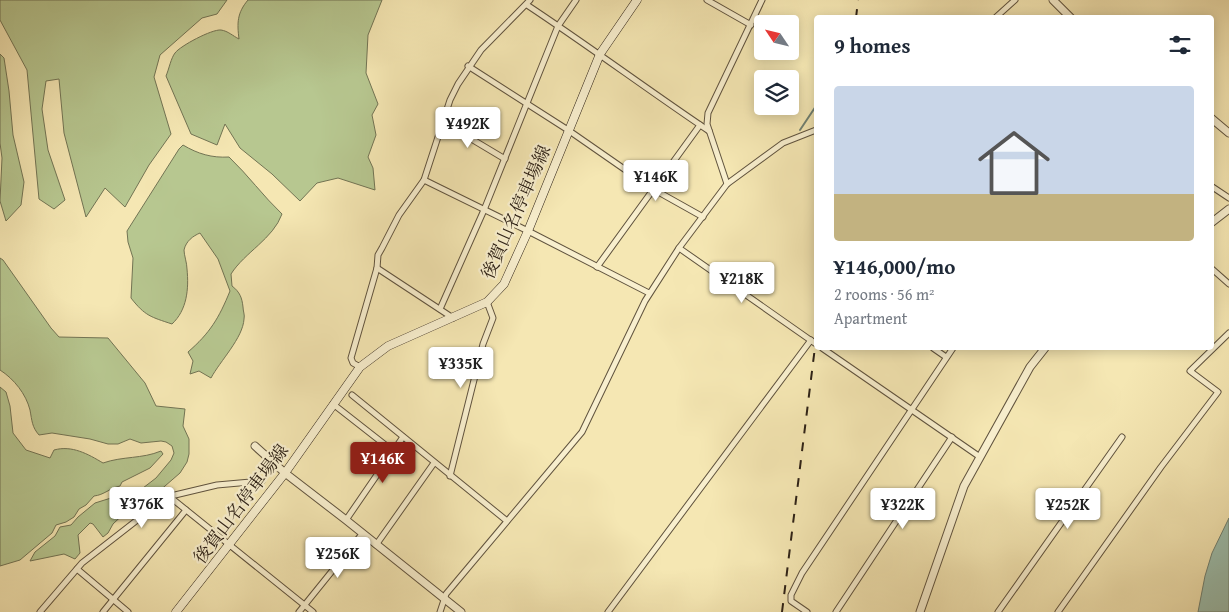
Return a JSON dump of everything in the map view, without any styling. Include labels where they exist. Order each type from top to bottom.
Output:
[{"type":"main road","name":"後賀山名停車場線","points":[[176,612],[285,473],[360,367],[388,346],[487,302],[504,284],[528,231],[600,54],[637,0]]},
{"type":"street","points":[[440,309],[484,210],[558,26],[576,0]]},
{"type":"street","points":[[708,0],[751,26]]},
{"type":"street","points":[[727,184],[707,124],[708,113],[762,0]]},
{"type":"street","points":[[998,15],[1015,0]]},
{"type":"street","points":[[1053,0],[1068,15]]},
{"type":"street","points":[[360,367],[351,358],[377,268],[378,255],[400,216],[424,180],[450,100],[468,66],[481,50],[528,3],[655,96],[709,131]]},
{"type":"street","points":[[468,66],[568,130],[653,189],[703,216]]},
{"type":"street","points":[[1214,120],[1229,133]]},
{"type":"street","points":[[442,122],[505,159]]},
{"type":"street","points":[[597,267],[700,125]]},
{"type":"street","points":[[440,612],[444,598],[582,432],[649,293],[679,248],[727,184],[783,143],[814,131]]},
{"type":"street","points":[[424,180],[649,293]]},
{"type":"street","points":[[1214,188],[1229,198]]},
{"type":"street","points":[[1214,220],[1229,208]]},
{"type":"street","points":[[611,611],[814,342],[679,248]]},
{"type":"street","points":[[377,268],[453,318]]},
{"type":"street","points":[[1214,271],[1229,284]]},
{"type":"street","points":[[450,476],[483,344],[493,318],[487,302]]},
{"type":"street","points":[[1214,348],[1229,333]]},
{"type":"street","points":[[830,350],[910,409],[980,457]]},
{"type":"street","points":[[936,350],[946,357]]},
{"type":"street","points":[[807,612],[791,601],[791,595],[802,573],[910,409],[951,350]]},
{"type":"street","points":[[920,612],[964,486],[1030,367],[1043,350]]},
{"type":"street","points":[[1058,612],[1161,467],[1218,392],[1190,371],[1212,350]]},
{"type":"street","points":[[352,395],[507,521]]},
{"type":"street","points":[[333,404],[393,451]]},
{"type":"street","points":[[346,520],[403,437]]},
{"type":"street","points":[[836,612],[952,437]]},
{"type":"street","points":[[998,612],[1122,437]]},
{"type":"street","points":[[255,446],[285,473],[461,612]]},
{"type":"street","points":[[376,545],[434,463]]},
{"type":"street","points":[[40,612],[82,563],[170,497],[217,485],[262,481]]},
{"type":"street","points":[[170,497],[312,612]]},
{"type":"street","points":[[103,612],[186,510]]},
{"type":"street","points":[[299,612],[362,534]]},
{"type":"street","points":[[77,569],[128,612]]},
{"type":"green space","points":[[0,0],[227,0],[217,14],[202,18],[160,55],[154,77],[171,134],[149,165],[125,207],[105,188],[86,217],[64,133],[59,79],[46,81],[42,109],[48,150],[65,200],[54,209],[39,199],[27,70],[0,20]]},
{"type":"green space","points":[[248,0],[382,0],[368,35],[366,73],[378,104],[372,115],[376,135],[368,157],[373,168],[375,190],[338,178],[317,183],[300,201],[272,174],[240,148],[225,124],[217,145],[191,134],[166,76],[172,58],[178,50],[189,42],[217,30],[226,31],[239,39],[239,18]]},
{"type":"green space","points":[[0,54],[4,58],[13,135],[24,182],[21,205],[6,221],[0,201],[2,158],[0,143]]},
{"type":"green space","points":[[183,145],[205,155],[229,157],[282,214],[272,231],[231,274],[232,286],[239,293],[242,301],[243,326],[240,334],[211,378],[199,371],[190,374],[193,361],[188,352],[213,324],[230,291],[218,259],[200,233],[190,239],[184,250],[188,277],[186,299],[181,312],[172,324],[149,315],[140,309],[131,298],[133,258],[127,231]]},
{"type":"green space","points":[[0,258],[59,337],[108,338],[145,383],[156,406],[185,409],[183,426],[189,439],[189,454],[187,462],[180,473],[150,499],[130,508],[113,524],[108,533],[103,537],[93,524],[90,523],[78,535],[80,553],[75,559],[64,554],[30,561],[35,552],[55,536],[60,527],[71,525],[95,503],[143,488],[156,478],[171,460],[174,453],[172,446],[161,441],[141,443],[130,439],[118,444],[108,444],[52,433],[39,435],[22,393],[15,382],[0,370]]},
{"type":"green space","points":[[0,387],[6,392],[10,406],[13,433],[26,450],[50,458],[54,450],[73,450],[103,463],[154,454],[161,451],[163,454],[150,468],[122,482],[120,486],[94,496],[86,505],[79,509],[74,517],[56,525],[52,533],[20,560],[0,566]]},
{"type":"shaded area","points":[[1229,518],[1229,612],[1198,612],[1205,576],[1212,553]]},
{"type":"waterway","points":[[800,130],[814,109]]},
{"type":"railway","points":[[856,15],[858,0]]},
{"type":"railway","points":[[782,612],[815,350]]}]
